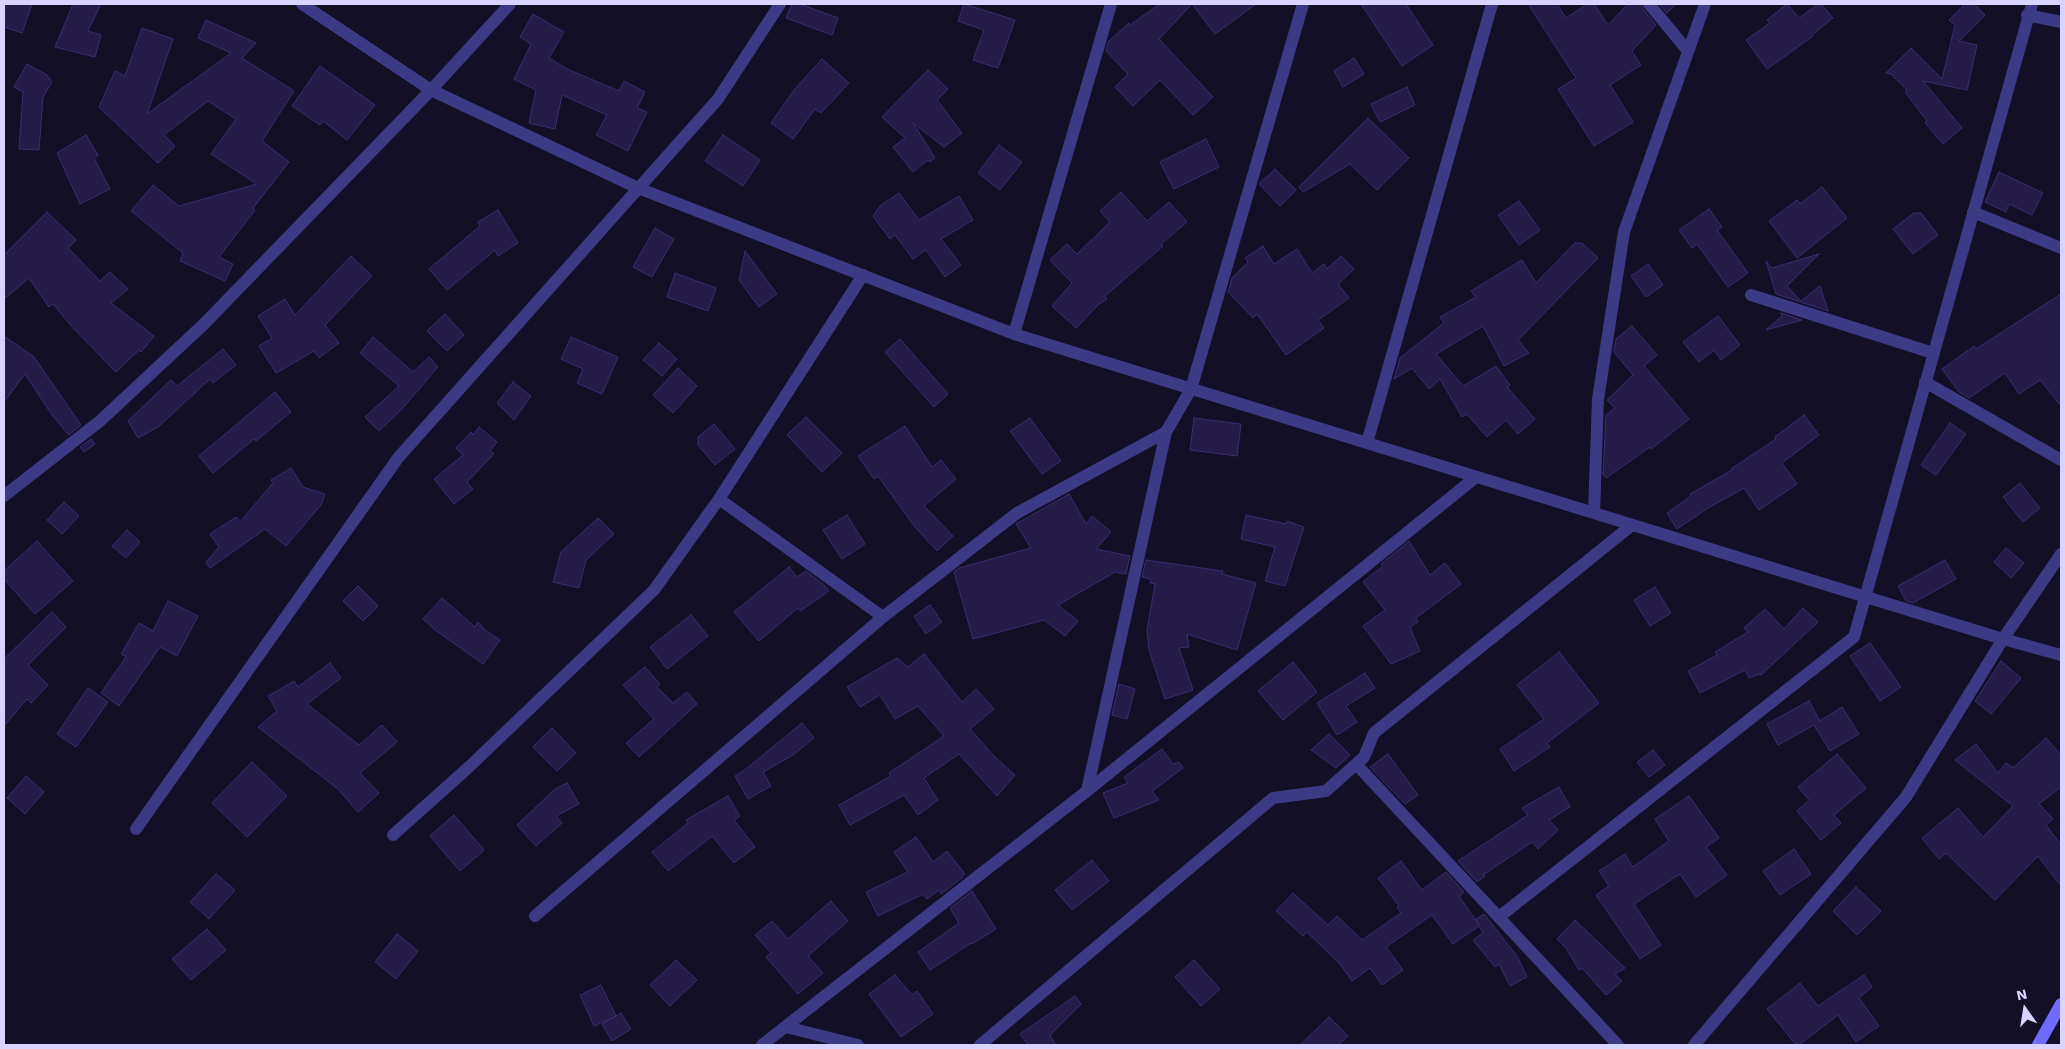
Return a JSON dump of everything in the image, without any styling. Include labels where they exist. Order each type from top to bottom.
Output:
[{"type":"street","points":[[302,4],[431,90],[638,188],[1014,334],[1866,598],[2061,655]]},
{"type":"street","points":[[4,496],[100,421],[203,325],[431,90],[510,4]]},
{"type":"street","points":[[136,829],[398,458],[718,99],[780,4]]},
{"type":"street","points":[[1014,334],[1111,4]]},
{"type":"street","points":[[1087,791],[1166,432],[1191,389],[1303,4]]},
{"type":"street","points":[[1368,443],[1492,4]]},
{"type":"street","points":[[1649,4],[1688,51]]},
{"type":"street","points":[[1594,513],[1598,399],[1624,232],[1704,4]]},
{"type":"street","points":[[1499,917],[1854,638],[2029,9],[2061,22]]},
{"type":"street","points":[[1973,212],[2061,248]]},
{"type":"street","points":[[393,835],[470,766],[654,590],[719,499],[863,275]]},
{"type":"street","points":[[1751,295],[1933,353]]},
{"type":"street","points":[[1925,382],[2061,460]]},
{"type":"street","points":[[536,916],[883,616],[1017,513],[1166,432]]},
{"type":"street","points":[[762,1045],[1087,791],[1476,477]]},
{"type":"street","points":[[719,499],[883,616]]},
{"type":"street","points":[[980,1045],[1273,798],[1326,790],[1364,757],[1374,733],[1632,525]]},
{"type":"street","points":[[1694,1045],[1906,796],[2003,639],[2061,554]]},
{"type":"street","points":[[1356,764],[1618,1045]]},
{"type":"street","points":[[2038,1045],[2061,1004]]},
{"type":"street","points":[[786,1027],[858,1045]]},
{"type":"building","points":[[4,4],[32,4],[22,33],[4,27]]},
{"type":"building","points":[[73,4],[101,4],[88,31],[101,35],[95,57],[55,47]]},
{"type":"building","points":[[792,4],[800,4],[838,18],[832,35],[786,18]]},
{"type":"building","points":[[964,4],[1015,20],[998,68],[973,60],[984,30],[958,21]]},
{"type":"building","points":[[1160,4],[1192,4],[1159,39],[1213,97],[1193,115],[1160,80],[1133,106],[1115,87],[1128,74],[1106,51],[1108,42],[1129,23],[1130,25]]},
{"type":"building","points":[[1192,4],[1256,4],[1215,34]]},
{"type":"building","points":[[1361,4],[1406,4],[1433,45],[1402,66]]},
{"type":"building","points":[[1528,4],[1557,4],[1566,18],[1587,4],[1594,4],[1608,25],[1628,4],[1641,4],[1656,25],[1632,51],[1641,65],[1610,85],[1633,122],[1594,146],[1558,89],[1576,78]]},
{"type":"building","points":[[1659,4],[1676,4],[1667,13]]},
{"type":"building","points":[[1787,4],[1799,18],[1818,4],[1821,4],[1833,18],[1813,36],[1767,69],[1746,40],[1770,23],[1767,20]]},
{"type":"building","points":[[1965,4],[1974,4],[1985,15],[1959,41],[1977,45],[1967,90],[1923,81],[1962,128],[1943,144],[1925,123],[1927,121],[1905,92],[1907,90],[1891,74],[1886,73],[1911,48],[1942,79],[1955,25],[1949,20]]},
{"type":"building","points":[[533,14],[564,32],[549,58],[567,69],[619,91],[624,81],[645,92],[637,108],[647,112],[628,151],[596,135],[607,115],[562,95],[555,129],[529,123],[536,90],[514,79],[531,44],[520,37]]},
{"type":"building","points":[[206,20],[256,43],[242,58],[294,91],[262,141],[289,162],[253,208],[255,210],[219,257],[233,264],[225,281],[180,261],[183,253],[131,211],[153,185],[179,206],[257,184],[211,154],[236,119],[208,101],[164,135],[175,146],[158,163],[99,107],[115,71],[125,76],[142,28],[173,39],[147,114],[231,53],[198,38]]},
{"type":"building","points":[[1354,58],[1364,74],[1343,87],[1334,71]]},
{"type":"building","points":[[822,59],[849,83],[821,113],[815,109],[793,139],[771,123],[794,90]]},
{"type":"building","points":[[27,64],[47,75],[52,82],[43,97],[39,150],[19,149],[23,92],[14,87]]},
{"type":"building","points":[[320,66],[375,105],[347,140],[323,121],[320,125],[292,106]]},
{"type":"building","points":[[928,70],[948,89],[937,100],[962,133],[944,147],[913,123],[935,158],[930,162],[928,160],[913,172],[893,147],[905,138],[882,117]]},
{"type":"building","points":[[1407,87],[1415,105],[1380,122],[1371,104]]},
{"type":"building","points":[[1368,118],[1409,158],[1377,190],[1350,164],[1303,192],[1299,187]]},
{"type":"building","points":[[86,135],[98,155],[94,158],[110,189],[80,204],[57,153]]},
{"type":"building","points":[[723,135],[760,160],[743,186],[705,161]]},
{"type":"building","points":[[1206,139],[1219,167],[1174,189],[1160,162]]},
{"type":"building","points":[[999,145],[1022,162],[1000,190],[978,173]]},
{"type":"building","points":[[1275,169],[1296,190],[1280,206],[1259,184]]},
{"type":"building","points":[[1999,172],[2043,193],[2032,215],[2009,204],[2006,212],[1985,202]]},
{"type":"building","points":[[1822,187],[1847,218],[1797,258],[1769,221],[1797,200],[1800,204]]},
{"type":"building","points":[[1121,192],[1147,221],[1169,202],[1187,222],[1161,244],[1163,246],[1105,296],[1107,299],[1098,305],[1076,328],[1052,306],[1072,283],[1050,260],[1067,244],[1077,254],[1110,222],[1100,211]]},
{"type":"building","points":[[899,193],[919,220],[959,196],[973,220],[941,239],[961,265],[945,277],[926,250],[913,259],[895,235],[890,239],[873,216],[880,206]]},
{"type":"building","points":[[1519,201],[1540,230],[1519,245],[1498,215]]},
{"type":"building","points":[[1709,209],[1722,227],[1717,230],[1748,273],[1728,287],[1697,244],[1692,248],[1679,230]]},
{"type":"building","points":[[498,210],[518,243],[498,256],[495,250],[447,290],[429,269],[480,226],[478,222]]},
{"type":"building","points":[[47,212],[76,240],[68,248],[100,281],[110,272],[128,289],[111,303],[154,336],[141,352],[139,350],[116,372],[74,329],[53,304],[49,307],[29,278],[4,299],[4,255]]},
{"type":"building","points":[[1914,213],[1921,213],[1938,235],[1913,254],[1893,229]]},
{"type":"building","points":[[655,228],[674,239],[652,277],[633,267]]},
{"type":"building","points":[[1575,243],[1582,243],[1598,258],[1518,340],[1529,353],[1504,366],[1483,326],[1436,354],[1463,386],[1496,366],[1510,385],[1507,387],[1535,419],[1518,434],[1506,420],[1487,437],[1467,414],[1462,417],[1440,379],[1429,389],[1412,368],[1394,379],[1400,358],[1444,323],[1440,317],[1476,297],[1471,291],[1522,260],[1536,283]]},
{"type":"building","points":[[1263,246],[1274,264],[1297,249],[1312,273],[1324,264],[1327,269],[1341,256],[1354,269],[1338,284],[1349,298],[1318,320],[1324,328],[1286,355],[1257,314],[1253,318],[1228,292],[1232,278],[1248,262],[1245,258]]},
{"type":"building","points":[[745,251],[777,294],[759,307],[739,280]]},
{"type":"building","points":[[1819,254],[1787,286],[1801,301],[1820,286],[1828,311],[1776,294],[1766,261],[1772,268]]},
{"type":"building","points":[[351,256],[372,276],[325,325],[339,343],[319,358],[314,351],[276,373],[259,346],[272,338],[258,316],[285,299],[295,315]]},
{"type":"building","points":[[1648,264],[1663,285],[1646,297],[1631,276]]},
{"type":"building","points":[[675,273],[716,288],[708,311],[667,297]]},
{"type":"building","points":[[2061,294],[2061,406],[2040,380],[2019,394],[2005,373],[1969,398],[1959,392],[1942,369],[1974,346],[1976,349]]},
{"type":"building","points":[[1781,313],[1802,320],[1766,330],[1782,316]]},
{"type":"building","points":[[445,314],[464,335],[447,351],[427,331]]},
{"type":"building","points":[[1718,316],[1740,345],[1721,360],[1714,350],[1699,362],[1683,342]]},
{"type":"building","points":[[1632,326],[1657,355],[1644,366],[1689,419],[1651,449],[1650,447],[1606,478],[1603,474],[1606,415],[1615,408],[1607,400],[1633,375],[1614,352],[1616,339]]},
{"type":"building","points":[[4,336],[34,357],[81,425],[69,435],[52,415],[25,374],[4,402]]},
{"type":"building","points":[[373,337],[413,372],[429,357],[438,367],[402,409],[379,431],[365,417],[399,386],[360,353]]},
{"type":"building","points":[[571,337],[618,357],[602,394],[577,383],[583,369],[561,359]]},
{"type":"building","points":[[900,339],[948,394],[934,407],[885,352]]},
{"type":"building","points":[[659,343],[677,359],[662,376],[643,360]]},
{"type":"building","points":[[223,349],[236,365],[213,383],[210,379],[158,427],[138,438],[128,421],[171,380],[177,386]]},
{"type":"building","points":[[678,368],[697,386],[673,413],[653,395]]},
{"type":"building","points":[[513,382],[531,396],[514,420],[497,403]]},
{"type":"building","points":[[275,392],[291,412],[256,441],[254,439],[213,473],[199,456]]},
{"type":"building","points":[[1804,415],[1819,435],[1782,463],[1797,484],[1759,510],[1744,488],[1708,508],[1677,529],[1667,513],[1691,496],[1690,494],[1732,470],[1776,439],[1775,437]]},
{"type":"building","points":[[806,417],[842,453],[822,472],[787,435]]},
{"type":"building","points":[[1030,418],[1061,461],[1042,474],[1010,431]]},
{"type":"building","points":[[1194,418],[1241,424],[1237,456],[1190,450]]},
{"type":"building","points":[[1950,423],[1966,434],[1936,475],[1921,465]]},
{"type":"building","points":[[714,424],[735,449],[715,465],[698,445],[698,437]]},
{"type":"building","points":[[905,426],[932,467],[941,460],[956,479],[924,506],[953,536],[937,551],[915,527],[878,476],[874,479],[858,456]]},
{"type":"building","points":[[479,427],[497,442],[490,451],[494,454],[467,482],[473,489],[454,504],[434,479],[463,455],[456,448],[471,432],[473,435]]},
{"type":"building","points":[[91,439],[95,444],[84,452],[80,447]]},
{"type":"building","points":[[291,468],[303,487],[325,494],[321,505],[286,546],[265,529],[210,568],[206,562],[219,547],[210,534],[236,517],[240,522],[273,483],[271,480]]},
{"type":"building","points":[[2020,483],[2040,508],[2023,522],[2003,497]]},
{"type":"building","points":[[1069,494],[1086,524],[1092,516],[1111,532],[1096,549],[1130,556],[1126,574],[1115,572],[1058,605],[1078,621],[1065,636],[1044,620],[973,639],[954,572],[959,568],[1031,548],[1016,524]]},
{"type":"building","points":[[64,502],[79,516],[62,534],[47,520]]},
{"type":"building","points":[[847,515],[865,544],[842,559],[823,530]]},
{"type":"building","points":[[1246,515],[1286,524],[1287,521],[1304,527],[1285,586],[1265,581],[1275,547],[1241,539]]},
{"type":"building","points":[[598,518],[614,534],[586,560],[579,588],[553,582],[561,552]]},
{"type":"building","points":[[127,530],[140,542],[126,558],[112,546]]},
{"type":"building","points":[[37,541],[73,581],[35,614],[4,579],[4,571]]},
{"type":"building","points":[[1409,541],[1430,575],[1445,563],[1461,584],[1416,618],[1418,622],[1410,627],[1420,651],[1391,664],[1363,626],[1385,610],[1363,582]]},
{"type":"building","points":[[2006,548],[2024,563],[2011,578],[1994,562]]},
{"type":"building","points":[[1146,560],[1223,571],[1222,574],[1256,583],[1237,650],[1187,634],[1189,647],[1179,648],[1193,690],[1165,699],[1149,650],[1147,630],[1155,584],[1150,583],[1151,579],[1142,577]]},
{"type":"building","points":[[1945,560],[1956,579],[1913,603],[1906,601],[1898,586]]},
{"type":"building","points":[[789,567],[797,577],[806,571],[829,591],[800,611],[798,608],[759,641],[734,612]]},
{"type":"building","points":[[358,586],[378,606],[363,621],[343,601]]},
{"type":"building","points":[[1655,587],[1671,613],[1650,626],[1634,600]]},
{"type":"building","points":[[442,598],[475,627],[478,622],[486,631],[500,640],[483,664],[435,630],[423,619]]},
{"type":"building","points":[[168,601],[198,616],[177,656],[160,647],[119,706],[101,693],[126,657],[121,654],[139,623],[153,631]]},
{"type":"building","points":[[930,605],[942,622],[926,634],[914,616]]},
{"type":"building","points":[[1803,608],[1818,622],[1761,675],[1749,678],[1745,670],[1700,693],[1688,671],[1717,655],[1715,652],[1748,632],[1744,628],[1765,609],[1784,629]]},
{"type":"building","points":[[52,612],[66,627],[28,665],[48,685],[31,703],[27,699],[4,726],[4,659]]},
{"type":"building","points":[[691,615],[708,636],[667,669],[650,647]]},
{"type":"building","points":[[1870,643],[1901,687],[1880,701],[1850,656]]},
{"type":"building","points":[[1559,652],[1599,703],[1547,743],[1550,747],[1514,771],[1500,749],[1544,719],[1517,685]]},
{"type":"building","points":[[924,654],[962,702],[976,689],[994,709],[970,729],[994,756],[1015,775],[997,796],[959,754],[924,778],[938,800],[918,815],[904,795],[850,825],[839,805],[891,776],[889,773],[944,736],[918,706],[895,719],[880,695],[860,707],[847,687],[897,658],[908,667]]},
{"type":"building","points":[[2001,661],[2021,678],[1991,714],[1975,701]]},
{"type":"building","points":[[1293,662],[1317,692],[1283,720],[1258,691]]},
{"type":"building","points":[[330,663],[341,678],[307,704],[359,745],[382,725],[397,742],[360,773],[379,793],[358,812],[338,789],[258,727],[277,711],[268,696],[294,681],[298,687]]},
{"type":"building","points":[[645,667],[660,684],[657,687],[673,703],[687,692],[697,704],[639,757],[626,743],[654,719],[623,685]]},
{"type":"building","points":[[1365,673],[1375,688],[1346,706],[1357,722],[1337,735],[1317,703]]},
{"type":"building","points":[[1119,684],[1135,689],[1127,719],[1112,715]]},
{"type":"building","points":[[88,688],[108,702],[76,747],[57,734]]},
{"type":"building","points":[[1809,701],[1820,721],[1842,707],[1859,734],[1830,751],[1814,725],[1778,745],[1767,724]]},
{"type":"building","points":[[802,723],[814,738],[793,755],[763,772],[771,786],[748,799],[735,776]]},
{"type":"building","points":[[552,728],[576,753],[557,771],[533,747]]},
{"type":"building","points":[[1329,734],[1350,755],[1336,768],[1311,750]]},
{"type":"building","points":[[2046,738],[2061,755],[2061,787],[2039,804],[2053,819],[2046,825],[2061,845],[2061,886],[2038,856],[1995,900],[1946,853],[1939,859],[1922,838],[1958,808],[1983,837],[2013,806],[1955,760],[1976,744],[1998,773],[2006,763],[2013,768]]},
{"type":"building","points":[[1162,749],[1173,764],[1179,762],[1183,768],[1152,791],[1159,800],[1114,818],[1103,793],[1128,783],[1124,777]]},
{"type":"building","points":[[1653,750],[1665,765],[1649,777],[1637,762]]},
{"type":"building","points":[[1388,754],[1418,795],[1405,804],[1370,767]]},
{"type":"building","points":[[1837,754],[1866,788],[1834,815],[1841,823],[1821,840],[1797,811],[1809,800],[1798,787]]},
{"type":"building","points":[[252,762],[287,796],[247,837],[212,803]]},
{"type":"building","points":[[26,776],[44,792],[25,814],[7,798]]},
{"type":"building","points":[[567,783],[579,804],[556,816],[562,823],[536,846],[517,825],[555,789]]},
{"type":"building","points":[[1559,787],[1570,807],[1549,820],[1558,830],[1538,849],[1532,842],[1483,875],[1485,876],[1477,882],[1458,861],[1528,815],[1522,808]]},
{"type":"building","points":[[728,796],[740,816],[734,820],[755,847],[734,863],[712,836],[668,871],[652,852],[688,823],[686,820]]},
{"type":"building","points":[[1689,796],[1719,838],[1706,847],[1727,875],[1696,897],[1680,874],[1634,904],[1661,945],[1640,959],[1596,895],[1609,886],[1599,871],[1625,854],[1633,867],[1669,841],[1655,819]]},
{"type":"building","points":[[454,815],[484,850],[460,871],[430,836]]},
{"type":"building","points":[[916,837],[933,862],[947,851],[965,874],[941,894],[939,890],[927,899],[923,894],[878,916],[866,892],[908,872],[894,852]]},
{"type":"building","points":[[1794,849],[1811,874],[1780,895],[1763,871]]},
{"type":"building","points":[[1092,860],[1109,881],[1072,910],[1055,890]]},
{"type":"building","points":[[1401,861],[1422,890],[1446,872],[1464,892],[1459,896],[1479,925],[1476,919],[1484,914],[1517,956],[1527,977],[1510,986],[1499,964],[1495,967],[1473,940],[1483,933],[1479,926],[1453,944],[1432,915],[1386,947],[1403,970],[1382,985],[1370,968],[1352,981],[1340,964],[1307,932],[1303,936],[1276,911],[1293,893],[1328,925],[1337,916],[1362,940],[1401,913],[1397,908],[1399,906],[1378,878]]},
{"type":"building","points":[[216,874],[235,890],[209,919],[190,902]]},
{"type":"building","points":[[1856,887],[1881,911],[1857,935],[1833,911]]},
{"type":"building","points":[[972,891],[996,929],[930,970],[918,952],[959,923],[950,908]]},
{"type":"building","points":[[831,901],[848,921],[808,956],[823,973],[798,994],[766,957],[771,953],[755,935],[772,921],[788,939]]},
{"type":"building","points":[[1575,920],[1625,968],[1615,974],[1622,981],[1606,995],[1582,968],[1579,970],[1566,948],[1557,939]]},
{"type":"building","points":[[207,929],[226,950],[191,980],[172,959]]},
{"type":"building","points":[[397,934],[418,951],[396,979],[375,962]]},
{"type":"building","points":[[676,960],[697,980],[670,1006],[650,985]]},
{"type":"building","points":[[1194,960],[1220,989],[1201,1006],[1175,977]]},
{"type":"building","points":[[895,975],[912,995],[917,991],[933,1014],[901,1037],[869,994]]},
{"type":"building","points":[[1864,975],[1872,987],[1859,998],[1879,1026],[1856,1042],[1838,1015],[1799,1045],[1796,1045],[1767,1009],[1800,983],[1818,1006]]},
{"type":"building","points":[[601,985],[616,1016],[594,1026],[580,995]]},
{"type":"building","points":[[1075,996],[1081,1004],[1050,1035],[1056,1045],[1028,1045],[1020,1034]]},
{"type":"building","points":[[621,1013],[631,1029],[612,1041],[602,1024]]},
{"type":"building","points":[[1329,1017],[1348,1036],[1338,1045],[1300,1045]]}]
